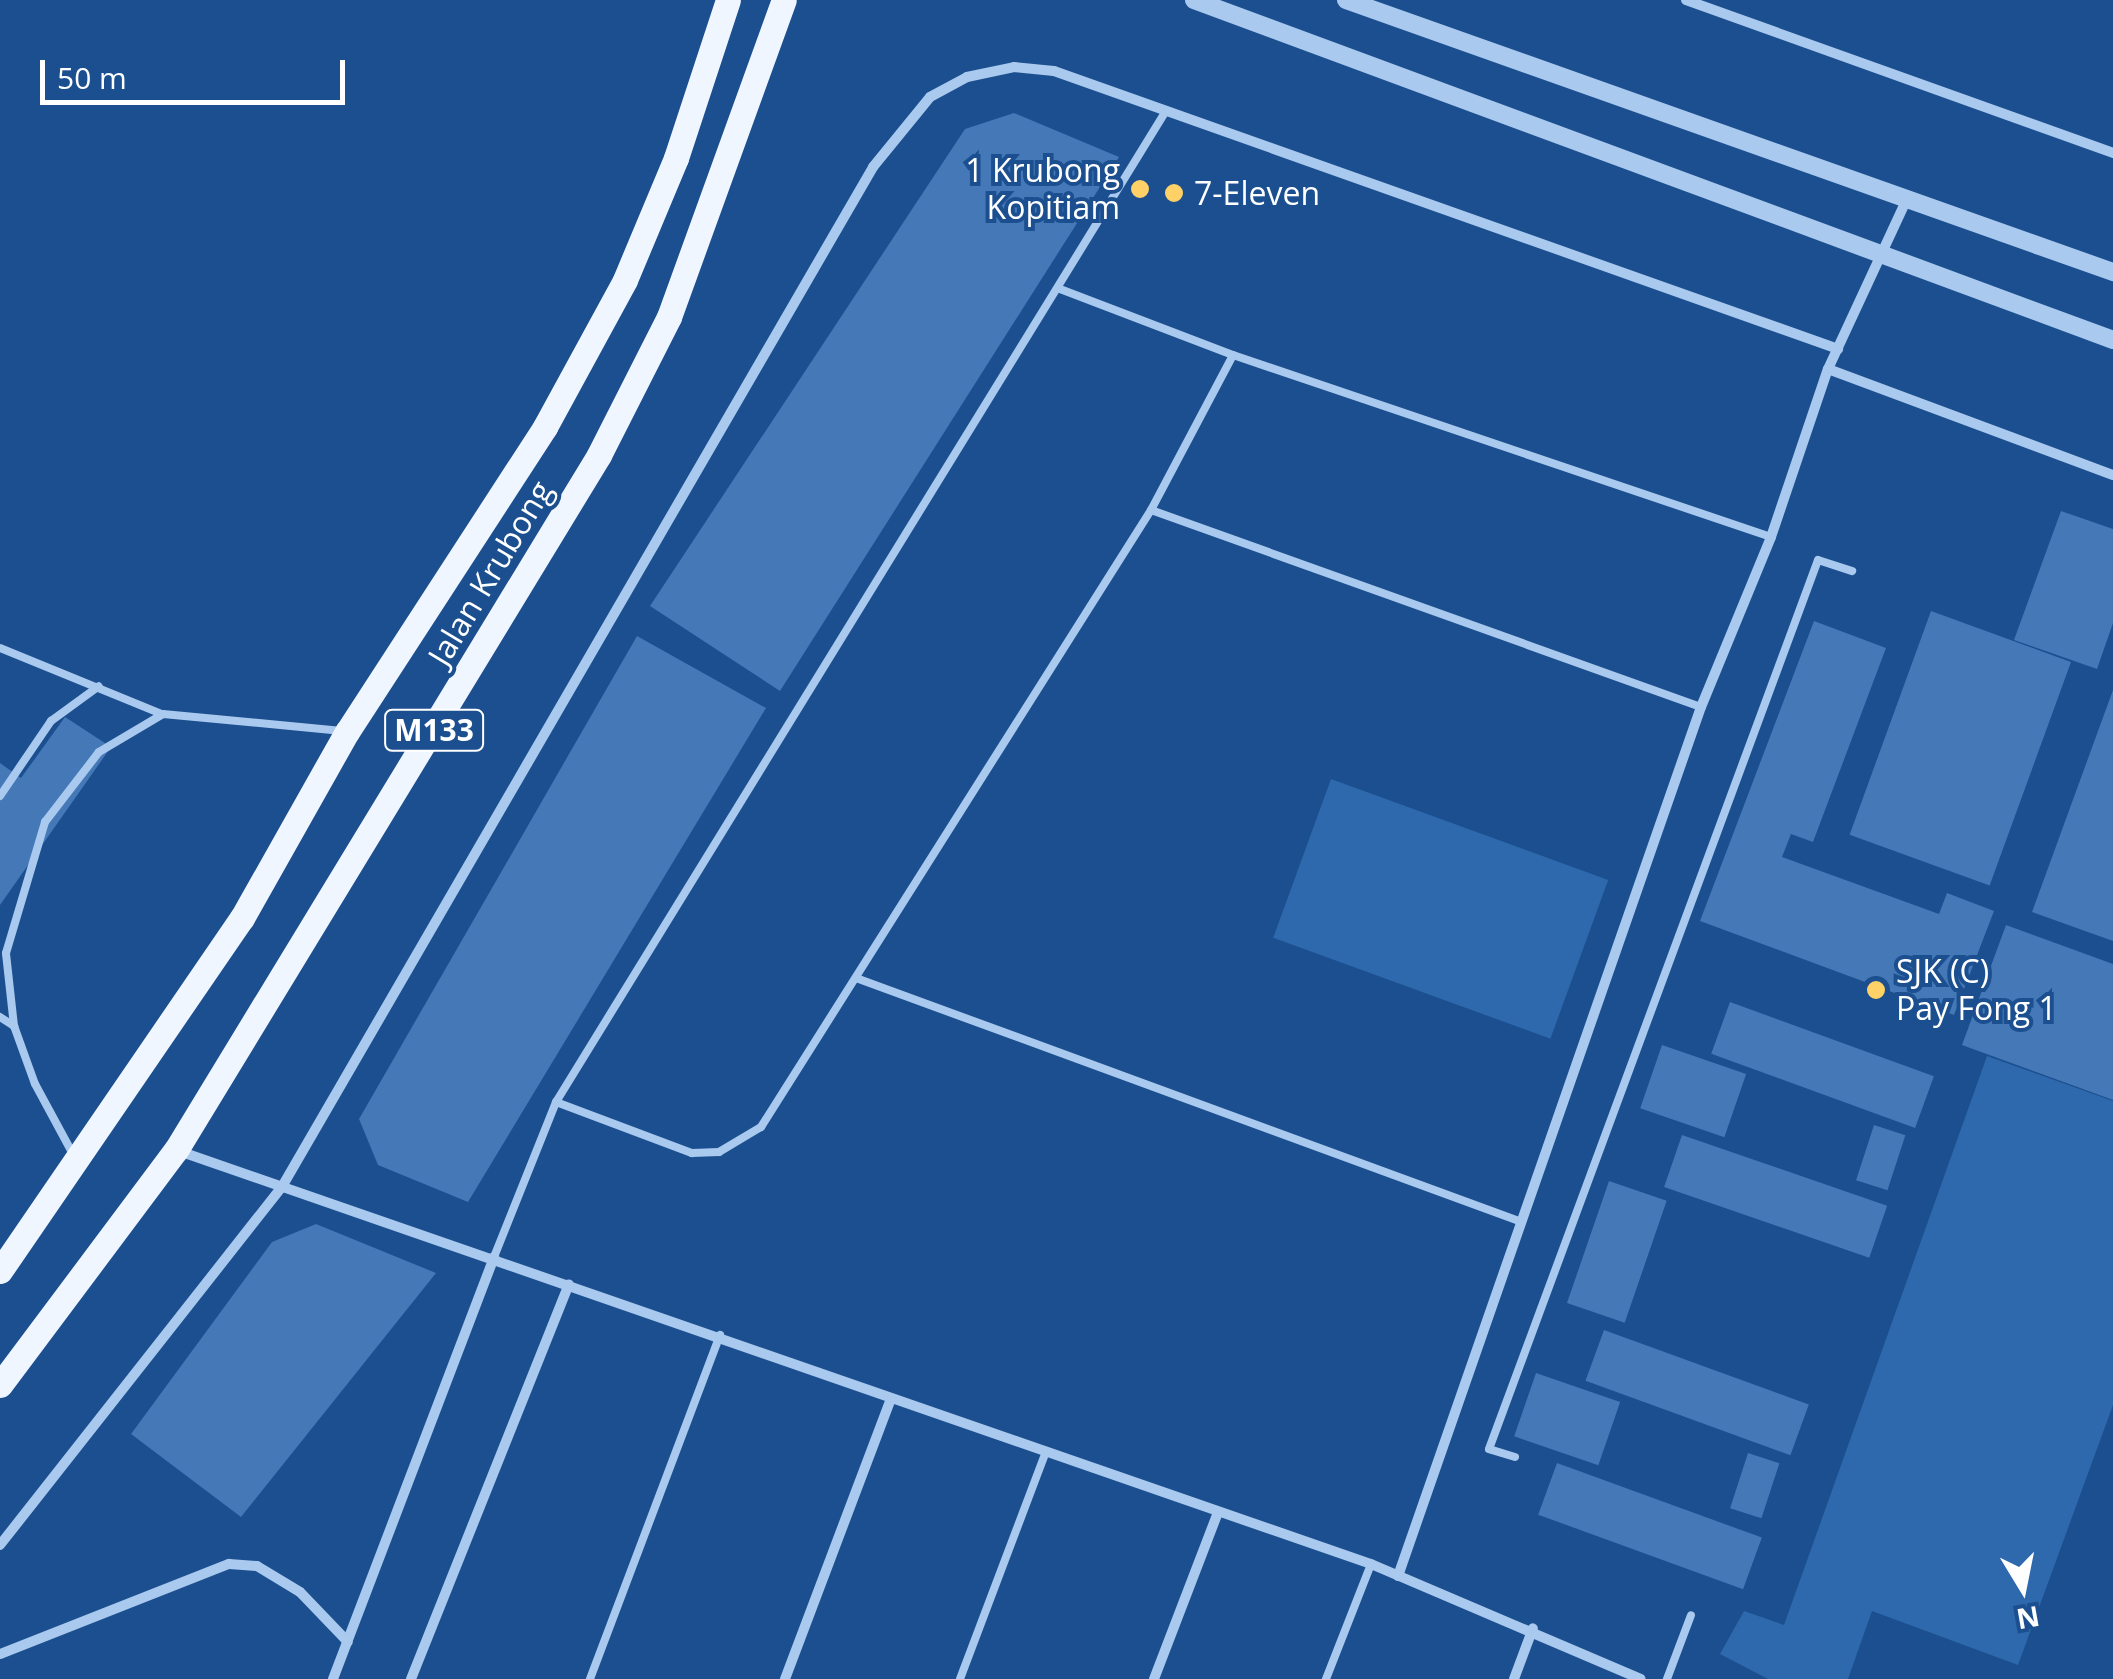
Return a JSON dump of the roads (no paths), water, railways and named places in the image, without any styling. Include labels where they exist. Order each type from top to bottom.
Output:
[{"type":"main road","name":"Jalan Krubong","points":[[0,1271],[79,1164],[242,918],[347,732],[544,428],[625,280],[676,158],[728,0]]},
{"type":"main road","name":"Jalan Krubong","points":[[0,1384],[176,1150],[599,456],[668,317],[784,0]]},
{"type":"main road","points":[[776,26],[800,0]]},
{"type":"street","points":[[1194,0],[2113,340]]},
{"type":"street","points":[[1346,0],[2113,272]]},
{"type":"street","points":[[1686,0],[2113,153]]},
{"type":"street","points":[[0,1544],[284,1185],[898,132],[930,97],[966,77],[1014,67],[1054,72],[1838,350]]},
{"type":"street","points":[[1398,1576],[1701,707],[1770,537],[1828,369],[1884,257],[1908,197]]},
{"type":"street","points":[[1828,369],[2113,475]]},
{"type":"street","points":[[176,1150],[494,1256],[720,1335],[890,1401],[1371,1564],[1533,1628],[1641,1679]]},
{"type":"street","points":[[334,1679],[494,1256]]},
{"type":"street","points":[[411,1679],[569,1284]]},
{"type":"street","points":[[784,1679],[890,1401]]},
{"type":"street","points":[[1154,1679],[1218,1512]]},
{"type":"street","points":[[0,1654],[229,1564],[257,1566],[300,1592],[348,1642]]},
{"type":"street","points":[[1514,1679],[1533,1628]]},
{"type":"lane","points":[[494,1256],[556,1102],[1060,289],[1166,111]]},
{"type":"lane","points":[[1060,289],[1232,354],[1770,537]]},
{"type":"lane","points":[[556,1102],[692,1154],[743,1142],[760,1127],[1151,510],[1232,354]]},
{"type":"lane","points":[[1151,510],[1701,707]]},
{"type":"lane","points":[[1515,1457],[1489,1449],[1818,560],[1852,572]]},
{"type":"lane","points":[[0,648],[163,714],[347,732]]},
{"type":"lane","points":[[0,796],[51,721],[99,686]]},
{"type":"lane","points":[[79,1164],[35,1084],[14,1026],[6,953],[45,822],[98,752],[163,714]]},
{"type":"lane","points":[[856,978],[1522,1222]]},
{"type":"lane","points":[[0,1017],[14,1026]]},
{"type":"lane","points":[[590,1679],[720,1335]]},
{"type":"lane","points":[[960,1679],[1045,1454]]},
{"type":"lane","points":[[1326,1679],[1371,1564]]},
{"type":"lane","points":[[1666,1679],[1691,1614]]},
{"type":"place","name":"1 Krubong Kopitiam","points":[[1140,189]]},
{"type":"place","name":"7-Eleven","points":[[1174,193]]},
{"type":"place","name":"SJK (C) Pay Fong 1","points":[[1876,990]]}]
